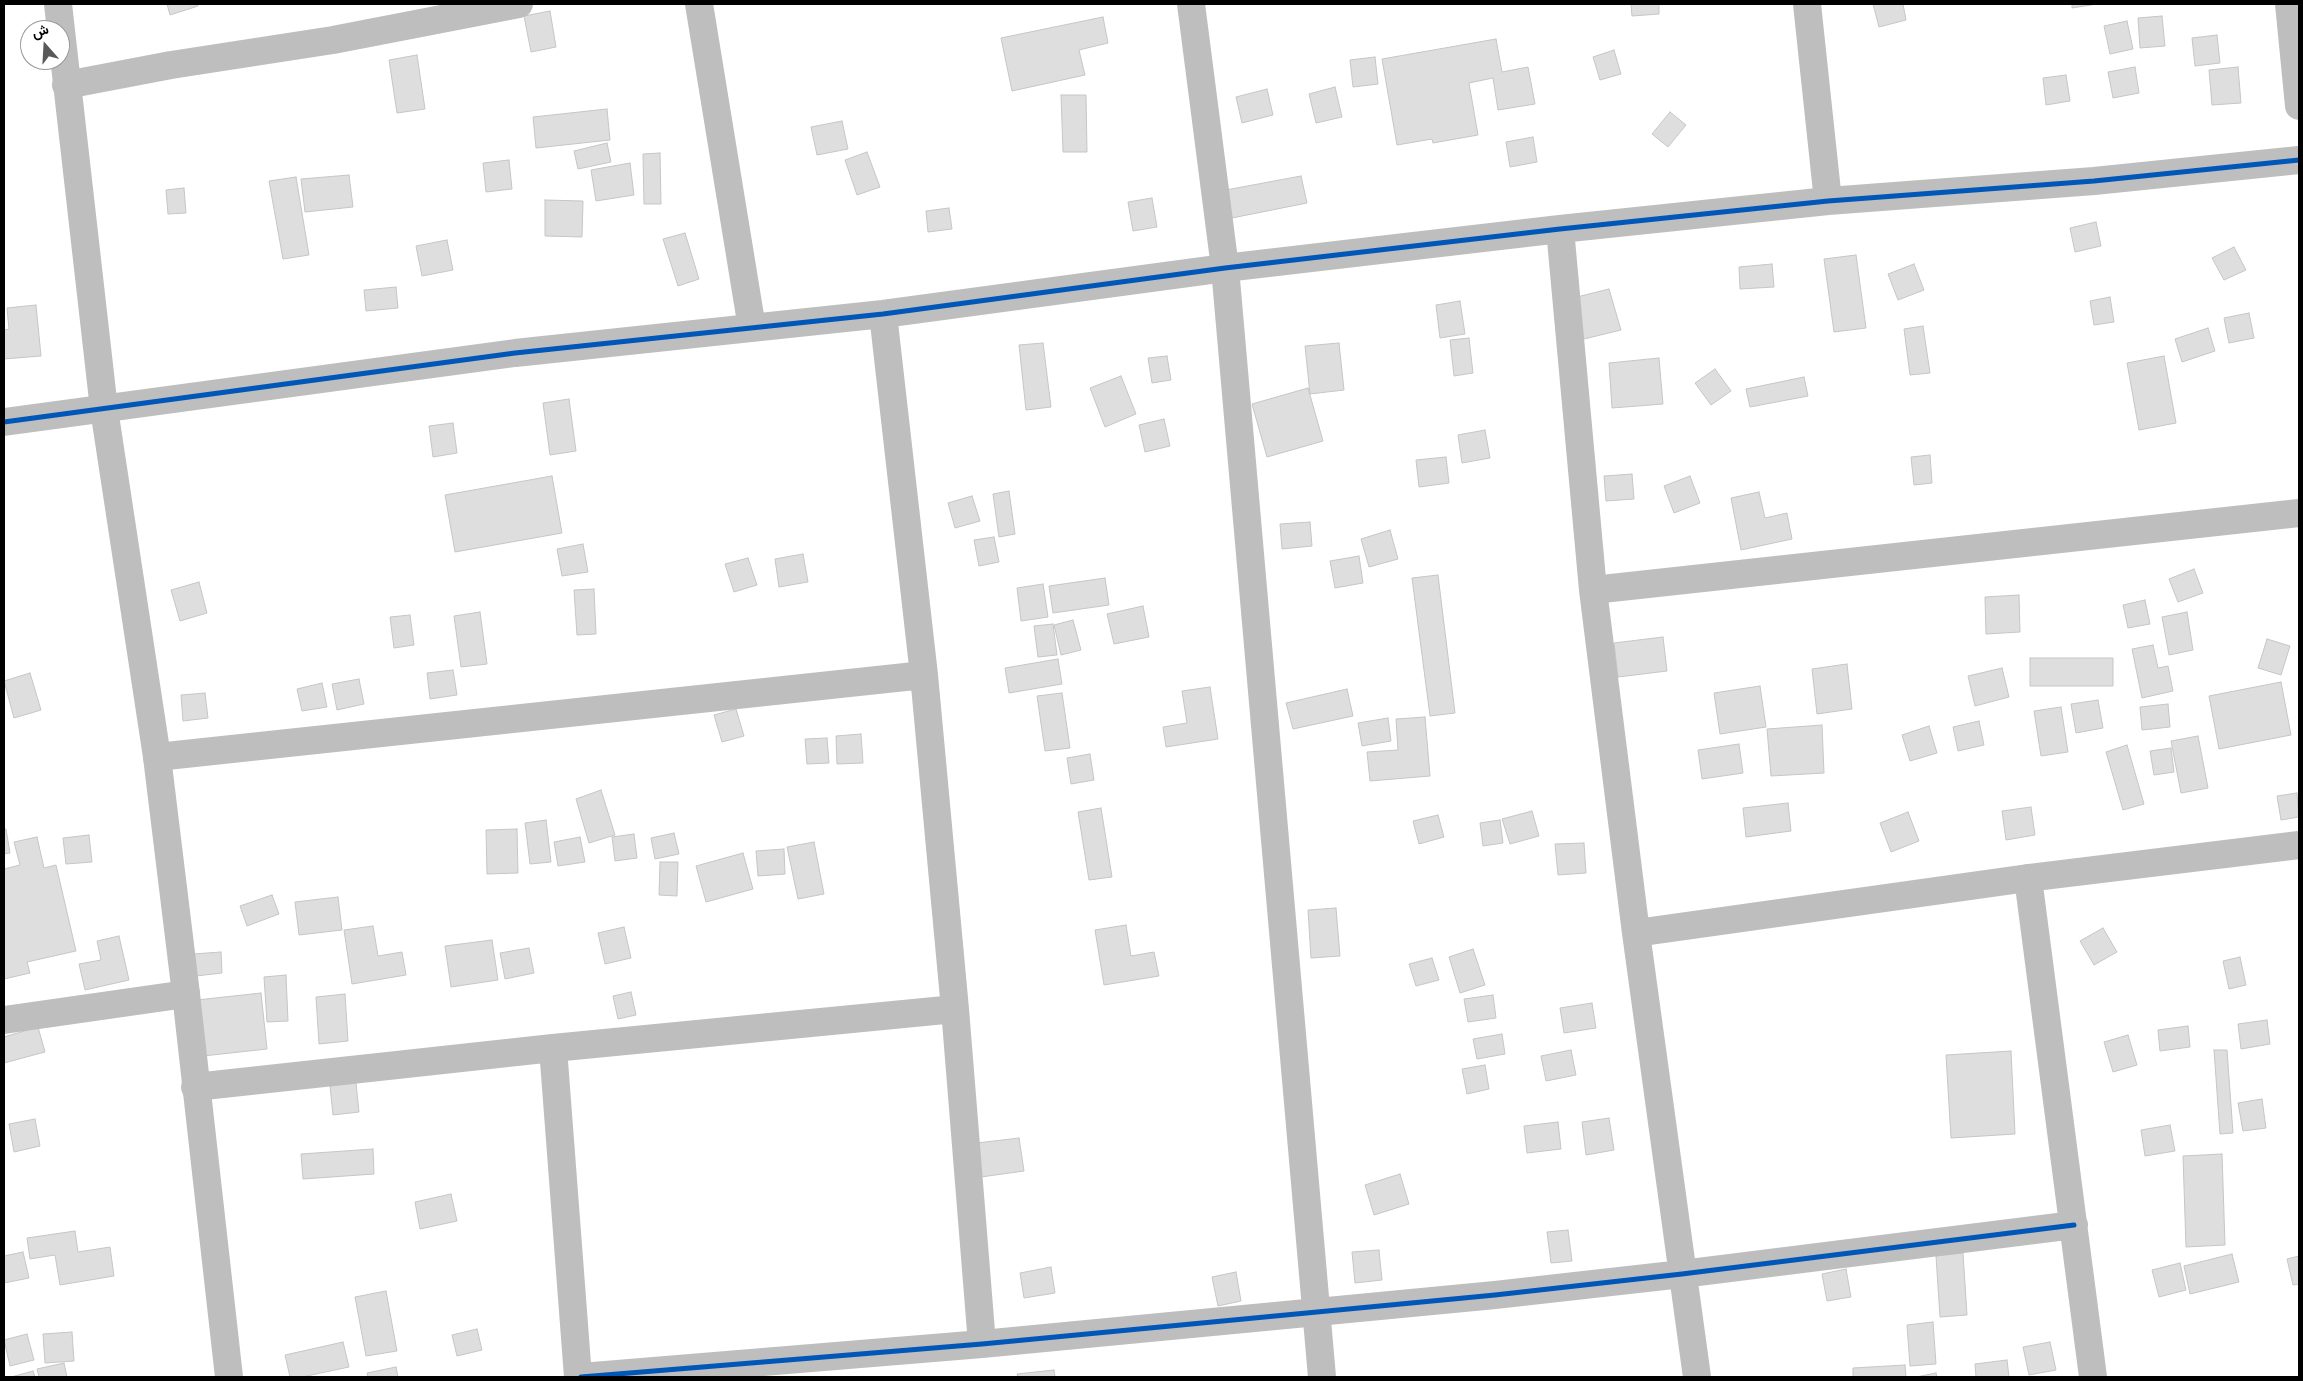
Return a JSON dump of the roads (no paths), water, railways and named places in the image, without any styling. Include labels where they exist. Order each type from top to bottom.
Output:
[{"type":"street","points":[[58,4],[104,409],[157,757],[229,1377]]},
{"type":"street","points":[[66,85],[171,65],[363,35],[519,4]]},
{"type":"street","points":[[699,4],[752,328]]},
{"type":"street","points":[[1191,4],[1225,268],[1322,1377]]},
{"type":"street","points":[[1807,4],[1828,201]]},
{"type":"street","points":[[2290,4],[2299,106]]},
{"type":"street","points":[[4,422],[515,353],[882,314],[1225,268],[1560,229],[1828,201],[2094,181],[2299,160]]},
{"type":"street","points":[[1560,229],[1593,590],[1636,932],[1697,1377]]},
{"type":"street","points":[[882,314],[924,675],[955,1009],[982,1344]]},
{"type":"street","points":[[1593,590],[2299,513]]},
{"type":"street","points":[[157,757],[924,675]]},
{"type":"street","points":[[1636,932],[2028,878],[2299,845]]},
{"type":"street","points":[[2028,878],[2093,1377]]},
{"type":"street","points":[[4,1020],[186,994]]},
{"type":"street","points":[[195,1087],[553,1048],[955,1009]]},
{"type":"street","points":[[553,1048],[580,1377],[982,1344],[1316,1313],[1682,1274],[2074,1225]]}]
